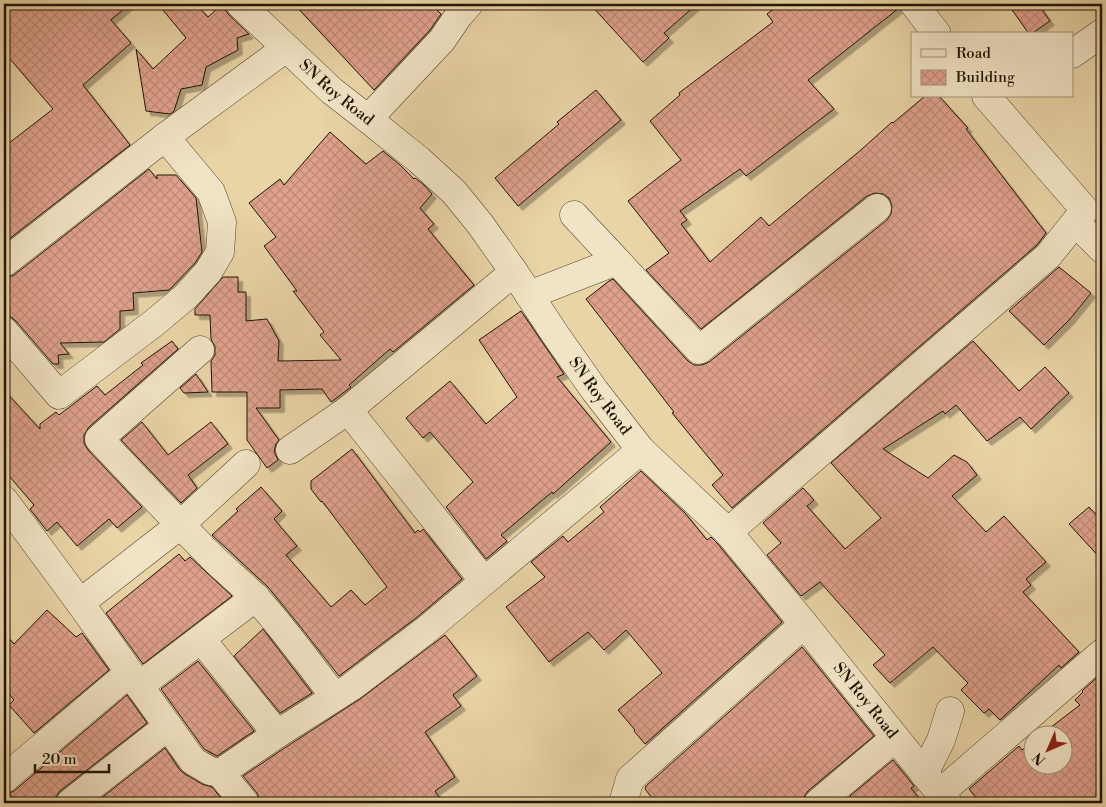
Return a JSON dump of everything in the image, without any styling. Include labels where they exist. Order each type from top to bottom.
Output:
[{"type":"street","name":"SN Roy Road","points":[[240,4],[332,91],[419,160],[454,192],[480,224],[595,391],[641,450],[728,532],[938,790]]},
{"type":"street","points":[[368,119],[442,40],[469,4]]},
{"type":"street","points":[[914,4],[935,32]]},
{"type":"street","points":[[1074,53],[1102,33]]},
{"type":"street","points":[[4,263],[286,48]]},
{"type":"street","points":[[728,532],[1048,256],[1071,230],[1085,210],[1042,160],[998,100]]},
{"type":"street","points":[[4,331],[59,395],[168,312],[208,272],[220,252],[222,222],[211,192],[166,138]]},
{"type":"street","points":[[574,214],[699,350],[877,208]]},
{"type":"street","points":[[1071,230],[1102,208]]},
{"type":"street","points":[[1071,230],[1102,249]]},
{"type":"street","points":[[529,295],[617,261]]},
{"type":"street","points":[[290,450],[348,410],[514,272]]},
{"type":"street","points":[[200,350],[99,439],[180,525],[221,566],[256,597],[335,697]]},
{"type":"street","points":[[348,410],[484,582]]},
{"type":"street","points":[[220,773],[351,687],[426,630],[641,450]]},
{"type":"street","points":[[80,603],[180,525],[246,464]]},
{"type":"street","points":[[4,500],[193,761],[210,771],[220,773],[245,803]]},
{"type":"street","points":[[4,779],[134,679],[201,639],[256,597]]},
{"type":"street","points":[[623,803],[630,779],[804,624]]},
{"type":"street","points":[[201,639],[277,734]]},
{"type":"street","points":[[938,790],[1102,654]]},
{"type":"street","points":[[938,790],[941,740],[950,711]]},
{"type":"street","points":[[70,803],[168,726]]},
{"type":"street","points":[[818,803],[895,738]]},
{"type":"building","points":[[4,4],[130,4],[111,20],[131,43],[83,85],[130,145],[4,243],[4,147],[53,109],[4,52]]},
{"type":"building","points":[[158,4],[196,4],[208,17],[220,6],[249,34],[237,38],[238,50],[206,67],[202,85],[181,89],[174,111],[170,114],[146,111],[136,49],[153,69],[186,38]]},
{"type":"building","points":[[294,4],[431,4],[441,14],[430,30],[374,90]]},
{"type":"building","points":[[590,4],[697,4],[664,33],[669,38],[643,62]]},
{"type":"building","points":[[780,4],[899,4],[899,8],[808,80],[834,109],[746,176],[740,169],[680,211],[687,220],[681,224],[710,262],[761,217],[769,226],[923,98],[941,98],[968,128],[966,129],[1046,233],[1037,245],[732,508],[712,485],[723,475],[672,413],[674,412],[586,299],[613,279],[688,361],[694,365],[702,365],[709,362],[887,220],[891,214],[892,206],[889,198],[883,194],[875,193],[867,196],[701,329],[646,270],[669,253],[628,201],[681,160],[650,121],[680,95],[679,93],[773,22],[767,14]]},
{"type":"building","points":[[1008,4],[1038,4],[1050,21],[1034,32],[1028,32]]},
{"type":"building","points":[[596,90],[621,120],[518,206],[495,178]]},
{"type":"building","points":[[330,132],[366,164],[383,151],[414,179],[424,185],[432,194],[420,208],[434,224],[428,229],[474,285],[393,352],[390,349],[349,385],[351,387],[331,402],[322,389],[280,390],[280,408],[256,408],[279,440],[274,451],[278,460],[267,468],[247,440],[247,392],[212,392],[211,361],[215,355],[215,347],[211,339],[210,315],[195,315],[195,309],[223,277],[238,277],[238,292],[246,292],[246,321],[267,319],[279,341],[278,361],[341,360],[320,335],[324,332],[293,291],[297,291],[264,246],[276,237],[249,203],[280,179],[284,185]]},
{"type":"building","points":[[149,169],[157,179],[157,175],[176,175],[196,198],[202,252],[195,263],[169,290],[133,293],[134,310],[120,311],[120,329],[104,342],[60,343],[69,354],[58,355],[59,364],[53,364],[16,321],[10,316],[5,316],[4,278],[14,275]]},
{"type":"building","points":[[1059,267],[1091,293],[1070,319],[1044,345],[1009,311]]},
{"type":"building","points":[[521,311],[564,374],[557,377],[611,442],[553,494],[552,492],[501,535],[507,541],[486,559],[446,507],[473,482],[430,432],[423,438],[406,418],[450,381],[486,424],[517,397],[479,340]]},
{"type":"building","points":[[172,341],[178,349],[89,427],[84,435],[84,443],[88,450],[142,507],[117,528],[109,519],[77,546],[57,522],[47,531],[30,509],[34,505],[4,470],[4,390],[40,429],[40,424],[56,412],[59,415],[97,386],[105,395],[143,365],[141,363]]},
{"type":"building","points":[[973,341],[1019,391],[1045,367],[1069,393],[1031,429],[1020,417],[987,441],[956,405],[945,414],[943,411],[883,449],[928,478],[954,455],[967,462],[977,475],[952,496],[986,532],[1004,516],[1046,562],[1026,579],[1031,585],[1023,592],[1079,652],[1061,668],[1059,665],[1000,720],[989,709],[984,713],[961,690],[968,683],[933,647],[890,683],[873,665],[885,655],[820,582],[801,596],[767,555],[781,543],[763,523],[803,488],[814,500],[807,506],[845,549],[881,518],[831,463]]},
{"type":"building","points":[[196,374],[208,392],[184,393],[180,388]]},
{"type":"building","points":[[142,422],[168,455],[211,422],[228,444],[188,475],[197,488],[181,503],[121,440]]},
{"type":"building","points":[[352,449],[415,533],[423,529],[462,579],[416,618],[339,676],[268,587],[212,535],[238,511],[236,509],[261,487],[282,511],[274,519],[297,546],[286,555],[331,607],[351,590],[365,605],[387,587],[311,489],[311,481]]},
{"type":"building","points":[[641,471],[685,513],[707,540],[711,537],[717,543],[782,622],[645,744],[618,710],[662,673],[626,630],[604,650],[588,632],[549,662],[506,607],[545,577],[531,562],[563,536],[568,542],[604,512],[600,507]]},
{"type":"building","points":[[1089,507],[1102,521],[1102,560],[1069,524]]},
{"type":"building","points":[[179,554],[185,561],[190,557],[232,596],[143,664],[106,613]]},
{"type":"building","points":[[47,610],[76,637],[82,633],[109,670],[34,733],[9,705],[14,700],[4,688],[4,633],[14,644]]},
{"type":"building","points":[[263,629],[312,693],[280,713],[234,656]]},
{"type":"building","points":[[445,635],[477,676],[453,695],[461,706],[425,732],[455,777],[435,791],[443,803],[260,803],[257,793],[243,776],[360,699]]},
{"type":"building","points":[[802,647],[874,736],[808,791],[803,803],[656,803],[645,789],[646,786]]},
{"type":"building","points":[[198,661],[254,731],[217,756],[204,749],[161,689]]},
{"type":"building","points":[[1102,673],[1102,803],[980,803],[969,789],[1019,746],[1022,750],[1024,748],[1024,774],[1074,774],[1074,724],[1055,724],[1080,705],[1075,700]]},
{"type":"building","points":[[127,695],[147,723],[60,791],[55,803],[17,803],[9,793],[14,791]]},
{"type":"building","points":[[165,748],[180,770],[202,784],[212,787],[225,803],[95,803]]},
{"type":"building","points":[[893,760],[914,786],[911,788],[923,803],[856,803],[850,796]]}]
